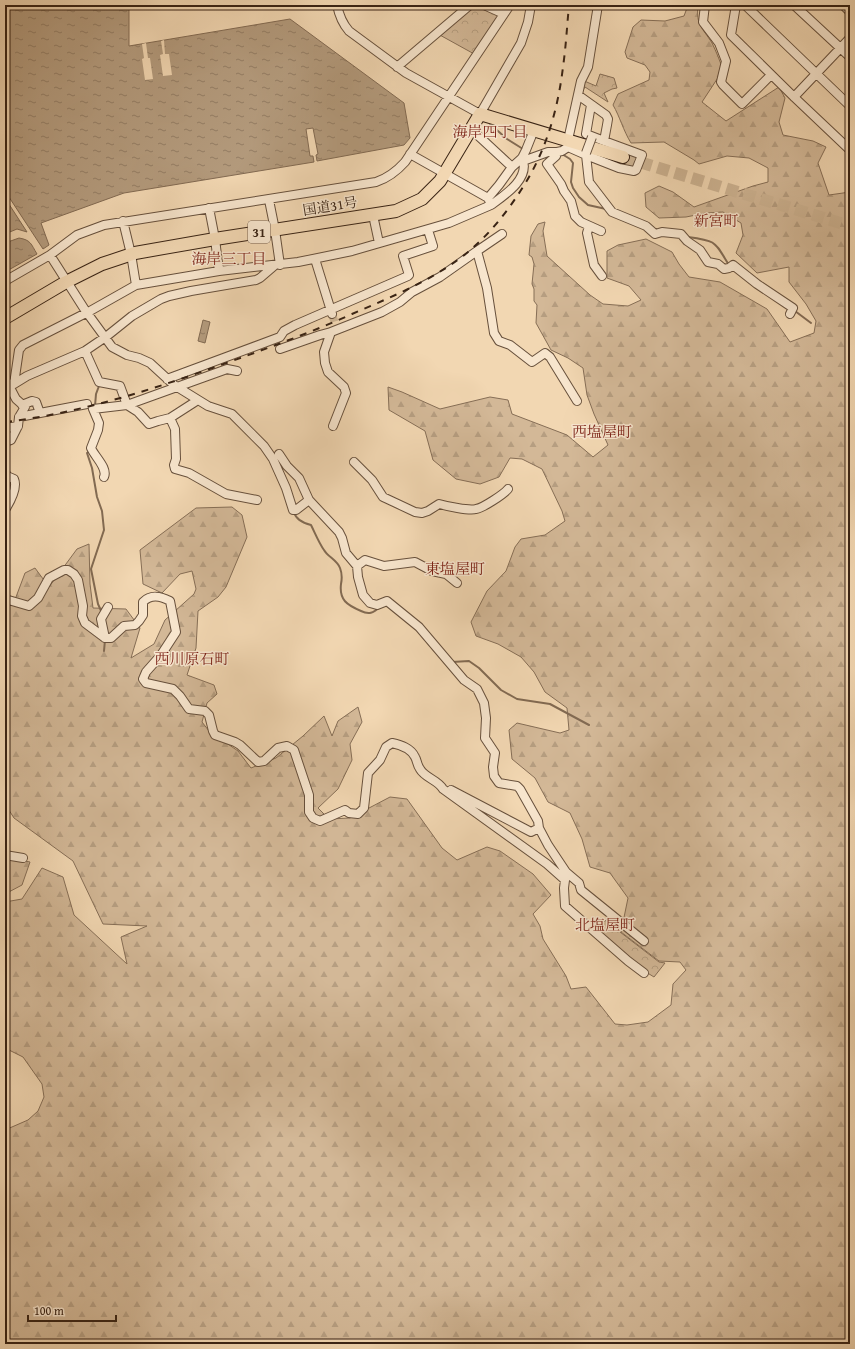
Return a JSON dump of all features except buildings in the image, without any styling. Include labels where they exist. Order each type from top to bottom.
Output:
[{"type":"highway","name":"国道31号","points":[[5,318],[66,282],[102,264],[131,254],[396,211],[422,199],[434,188],[446,174],[480,114]]},
{"type":"highway","points":[[480,114],[623,157]]},
{"type":"street","points":[[337,5],[339,17],[343,25],[349,31],[406,73],[480,114],[521,43],[528,22],[531,5]]},
{"type":"street","points":[[398,67],[470,5]]},
{"type":"street","points":[[484,5],[504,14]]},
{"type":"street","points":[[5,282],[50,255],[77,235],[104,225],[269,200],[376,182],[386,178],[398,170],[410,154],[449,98],[509,5]]},
{"type":"street","points":[[568,140],[581,81],[588,67],[598,5]]},
{"type":"street","points":[[705,5],[702,22],[719,44],[726,61],[722,82],[723,85],[742,104],[771,75]]},
{"type":"street","points":[[736,5],[731,35],[850,150]]},
{"type":"street","points":[[745,5],[850,106]]},
{"type":"street","points":[[794,5],[850,57]]},
{"type":"street","points":[[843,5],[850,12]]},
{"type":"street","points":[[794,97],[850,38]]},
{"type":"street","points":[[578,95],[606,115],[608,119],[604,142]]},
{"type":"street","points":[[591,105],[586,134],[642,155],[636,170],[634,171],[619,168],[568,147],[557,153],[547,164],[571,201],[575,216],[581,222],[602,232]]},
{"type":"street","points":[[471,129],[512,168]]},
{"type":"street","points":[[5,442],[11,440],[25,407],[16,399],[8,384],[20,348],[26,343],[136,285],[219,271],[277,266],[315,259],[362,248],[449,223],[515,186],[523,173],[524,155],[534,130]]},
{"type":"street","points":[[592,137],[586,154],[589,182],[611,210],[646,226],[655,234],[662,232],[684,237],[687,241],[700,250],[708,262],[718,264],[724,269],[731,266],[757,284],[791,312]]},
{"type":"street","points":[[489,201],[499,185],[524,155],[545,154],[548,152],[557,153]]},
{"type":"street","points":[[410,154],[446,174],[489,201]]},
{"type":"street","points":[[269,200],[276,230],[277,266]]},
{"type":"street","points":[[209,208],[216,239],[219,271]]},
{"type":"street","points":[[373,215],[379,243]]},
{"type":"street","points":[[123,221],[131,254],[136,285]]},
{"type":"street","points":[[589,226],[587,233],[594,265],[602,276]]},
{"type":"street","points":[[168,379],[280,337],[284,331],[331,312],[408,276],[409,275],[403,256],[433,246],[428,230]]},
{"type":"street","points":[[280,349],[382,312],[400,302],[412,292],[424,287],[449,271],[502,234]]},
{"type":"street","points":[[477,251],[487,288],[491,320],[494,333],[497,338],[504,344],[510,345],[532,362],[545,353],[550,357],[577,401]]},
{"type":"street","points":[[50,255],[66,282],[104,338],[112,347],[116,350],[150,362],[174,385],[208,406],[232,414],[264,446],[273,459],[286,488],[293,510],[296,510],[309,500]]},
{"type":"street","points":[[315,259],[331,312]]},
{"type":"street","points":[[8,384],[85,351],[139,312],[161,299],[191,291],[256,280],[277,266]]},
{"type":"street","points":[[330,332],[324,352],[324,364],[328,372],[344,387],[346,393],[333,426]]},
{"type":"street","points":[[85,351],[99,382],[120,386],[127,405],[138,412],[149,424],[170,418],[198,400]]},
{"type":"street","points":[[104,477],[106,475],[105,470],[91,448],[99,423],[93,409],[127,405],[227,369],[237,371]]},
{"type":"street","points":[[22,405],[32,401],[36,402],[40,413]]},
{"type":"street","points":[[5,428],[40,413],[87,404]]},
{"type":"street","points":[[170,418],[175,429],[175,469],[189,473],[226,494],[257,500]]},
{"type":"street","points":[[279,454],[287,466],[299,478],[309,500],[339,532],[346,552],[357,566],[358,577],[363,595],[370,604],[377,606],[387,601],[419,627],[464,680],[477,689],[484,703],[486,718],[485,738],[495,753],[493,767],[494,776],[499,783],[516,786],[520,789],[538,821],[539,828],[566,876],[564,888],[565,906],[644,973]]},
{"type":"street","points":[[354,462],[372,480],[383,497],[415,512],[428,512],[439,504],[476,509],[505,493],[508,489]]},
{"type":"street","points":[[5,472],[7,476],[14,479],[15,483],[12,495],[5,510]]},
{"type":"street","points":[[357,566],[365,560],[384,566],[415,562],[432,571],[446,574],[457,583]]},
{"type":"street","points":[[5,599],[21,605],[29,606],[38,598],[49,578],[64,570],[68,570],[74,574],[78,580],[83,606],[82,616],[85,624],[105,638],[110,638],[124,626],[135,624],[139,621],[143,614],[143,602],[148,598],[155,596],[170,601],[176,632],[161,655],[146,672],[143,679],[144,681],[146,683],[173,689],[189,709],[204,711],[209,715],[215,735],[240,745],[258,762],[264,761],[278,748],[287,746],[294,750],[309,795],[309,812],[313,818],[320,821],[345,810],[349,813],[358,814],[364,808],[368,773],[380,760],[386,747],[392,743],[407,748],[415,756],[420,769],[441,785],[531,832],[539,828]]},
{"type":"street","points":[[105,638],[101,619],[108,607]]},
{"type":"street","points":[[441,785],[443,789],[547,864],[579,883],[581,890],[644,941]]},
{"type":"street","points":[[5,855],[23,858]]},
{"type":"green space","points":[[472,5],[482,5],[503,15],[476,55],[438,34]]},
{"type":"green space","points":[[685,5],[698,5],[698,18],[700,26],[712,43],[723,70],[702,102],[726,121],[779,87],[785,98],[779,122],[783,135],[813,141],[826,147],[818,163],[829,195],[850,192],[850,1344],[5,1344],[5,1130],[28,1120],[38,1111],[44,1097],[42,1084],[23,1057],[5,1048],[5,902],[22,899],[42,868],[63,877],[74,915],[127,964],[121,937],[147,926],[103,924],[73,861],[14,818],[5,804],[5,606],[13,605],[25,573],[35,568],[49,587],[77,549],[89,544],[90,584],[93,608],[126,609],[140,628],[131,658],[154,644],[165,620],[194,594],[196,589],[192,571],[180,574],[162,593],[143,584],[140,550],[196,508],[232,507],[242,515],[247,537],[226,587],[218,597],[198,611],[196,648],[187,675],[214,685],[217,694],[207,703],[202,722],[209,731],[238,751],[251,768],[276,758],[303,736],[324,716],[332,736],[338,721],[358,707],[362,722],[350,744],[352,760],[338,789],[318,808],[329,819],[350,818],[390,797],[407,799],[442,848],[457,860],[487,847],[500,851],[533,874],[551,895],[533,914],[540,926],[543,939],[566,976],[571,989],[586,987],[615,1024],[627,1025],[648,1022],[671,1005],[673,984],[686,970],[680,962],[659,961],[621,932],[628,898],[610,873],[590,867],[582,839],[570,813],[548,802],[535,778],[512,759],[509,730],[517,723],[560,733],[569,730],[567,708],[545,692],[534,672],[521,657],[498,644],[476,636],[471,622],[487,591],[506,571],[515,547],[521,539],[545,535],[565,521],[562,511],[542,469],[522,459],[510,458],[499,477],[480,484],[456,479],[433,460],[425,431],[389,410],[388,387],[440,409],[490,397],[508,400],[512,414],[567,435],[593,457],[608,445],[587,395],[583,368],[568,358],[551,350],[536,323],[537,305],[534,301],[534,289],[532,284],[534,264],[532,257],[529,255],[531,236],[538,224],[545,222],[543,231],[547,256],[590,295],[603,304],[628,306],[641,300],[629,286],[607,278],[607,251],[618,245],[646,239],[672,252],[689,277],[720,282],[767,309],[790,342],[814,333],[816,321],[806,304],[789,282],[789,267],[757,273],[736,253],[743,235],[741,223],[723,212],[706,213],[686,217],[659,218],[646,207],[645,193],[659,186],[673,192],[694,207],[768,182],[768,168],[749,158],[727,156],[699,164],[664,142],[631,143],[626,133],[613,105],[618,94],[649,80],[650,72],[645,65],[627,58],[625,52],[633,27],[641,20],[665,21],[684,16],[687,8]]},
{"type":"green space","points":[[600,74],[614,78],[617,88],[604,93],[608,102],[585,87],[583,90],[582,80],[596,86]]},
{"type":"green space","points":[[5,858],[30,862],[22,885],[5,894]]},
{"type":"green space","points":[[611,915],[622,924],[620,932],[659,962],[665,963],[654,977],[596,930]]},
{"type":"water","points":[[5,5],[129,5],[129,46],[290,19],[404,103],[410,138],[404,145],[317,161],[316,155],[318,154],[313,128],[306,129],[310,156],[313,156],[314,162],[124,193],[41,223],[49,245],[43,249],[5,191]]},
{"type":"water","points":[[5,198],[27,232],[17,229],[5,234]]},
{"type":"water","points":[[19,238],[28,241],[37,254],[5,272],[5,243]]},
{"type":"water","points":[[203,320],[210,322],[205,343],[198,341]]},
{"type":"pier","points":[[164,40],[165,54],[169,54],[172,75],[163,76],[160,55],[163,54],[161,41]]},
{"type":"pier","points":[[146,43],[153,79],[145,80],[142,59],[144,58],[142,44]]},
{"type":"waterway","points":[[490,124],[507,139],[523,149]]},
{"type":"waterway","points":[[562,154],[573,163],[571,182],[579,197],[588,205],[606,209]]},
{"type":"waterway","points":[[688,237],[710,241],[717,247],[729,265]]},
{"type":"waterway","points":[[795,311],[811,323]]},
{"type":"waterway","points":[[95,406],[96,394],[99,386]]},
{"type":"waterway","points":[[90,451],[87,453],[92,468],[97,497],[102,511],[104,530],[91,569],[98,604],[102,613]]},
{"type":"waterway","points":[[294,512],[300,521],[311,525],[324,550],[339,565],[342,578],[341,594],[345,601],[366,613],[373,612],[380,607]]},
{"type":"waterway","points":[[104,651],[105,640]]},
{"type":"waterway","points":[[452,662],[469,661],[479,668],[501,690],[517,699],[550,704],[589,725]]},
{"type":"tunnel","points":[[623,157],[850,226]]},
{"type":"tunnel","points":[[332,314],[337,330]]},
{"type":"railway","points":[[5,422],[34,418],[91,406],[147,390],[245,356],[322,327],[393,296],[434,275],[469,252],[502,217],[523,187],[538,159],[550,129],[558,98],[564,59],[569,5]]},
{"type":"district","name":"海岸四丁目","points":[[490,132]]},
{"type":"district","name":"新宮町","points":[[716,221]]},
{"type":"district","name":"海岸三丁目","points":[[229,259]]},
{"type":"district","name":"西塩屋町","points":[[602,432]]},
{"type":"district","name":"東塩屋町","points":[[455,569]]},
{"type":"district","name":"西川原石町","points":[[192,659]]},
{"type":"district","name":"北塩屋町","points":[[605,925]]}]
